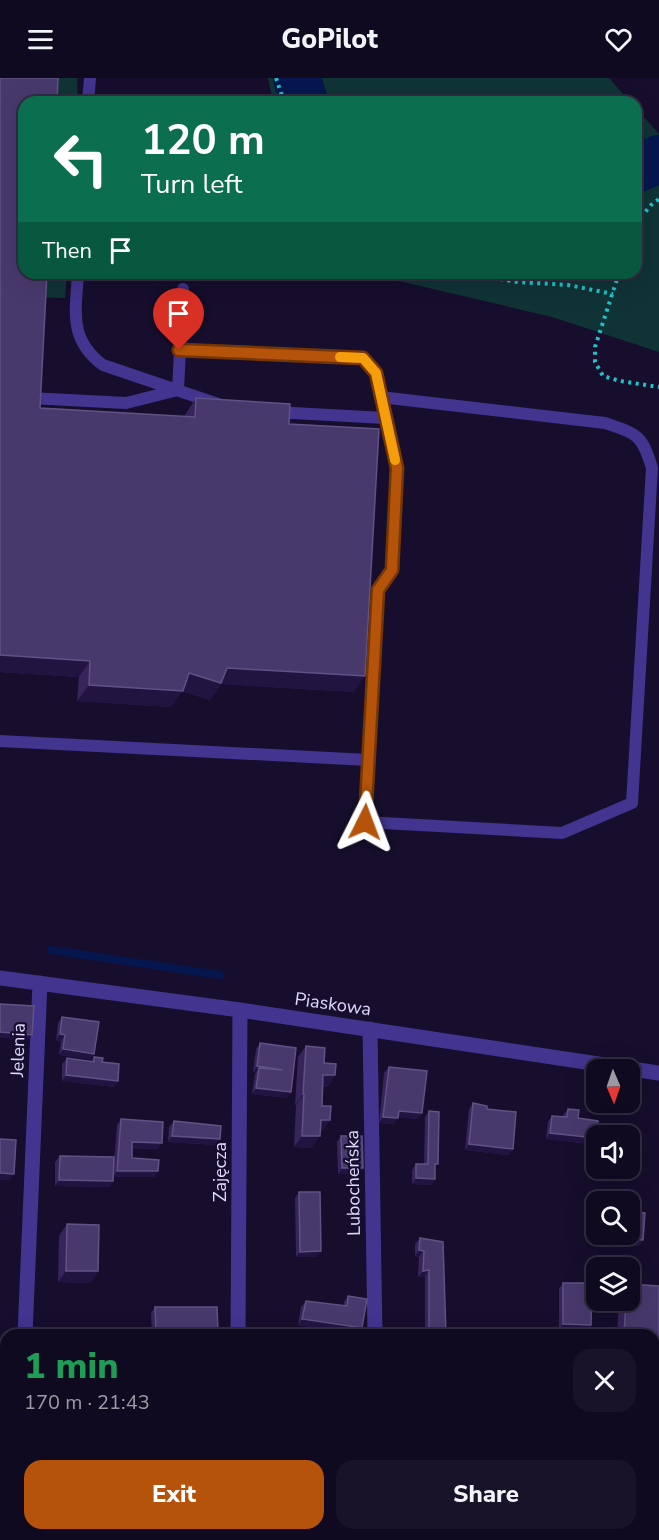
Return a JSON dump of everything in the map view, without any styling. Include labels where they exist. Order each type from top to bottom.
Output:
[{"type":"street","name":"Piaskowa","points":[[0,978],[240,1010],[659,1073]]},
{"type":"street","name":"Jelenia","points":[[25,1329],[40,983]]},
{"type":"street","name":"Zajęcza","points":[[238,1329],[240,1010]]},
{"type":"street","name":"Lubocheńska","points":[[370,1029],[375,1329]]},
{"type":"lane","points":[[88,96],[90,78]]},
{"type":"lane","points":[[78,279],[76,329],[91,356],[103,365],[227,407]]},
{"type":"lane","points":[[177,390],[183,289]]},
{"type":"lane","points":[[179,350],[363,358],[376,373],[380,397],[397,468],[392,570],[378,590],[365,822],[562,833],[632,802],[652,468],[645,444],[630,431],[604,423],[380,397]]},
{"type":"lane","points":[[30,398],[126,403],[177,390]]},
{"type":"lane","points":[[259,411],[385,418]]},
{"type":"lane","points":[[0,741],[368,760]]},
{"type":"path","points":[[276,78],[282,96]]},
{"type":"path","points":[[642,216],[659,199]]},
{"type":"path","points":[[500,279],[568,285],[613,294]]},
{"type":"path","points":[[617,279],[595,347],[595,362],[603,376],[659,387]]},
{"type":"green space","points":[[48,78],[77,78],[78,96],[47,96]]},
{"type":"green space","points":[[268,78],[609,78],[625,96],[272,96]]},
{"type":"green space","points":[[642,115],[659,134],[659,352],[552,317],[398,279],[642,279]]},
{"type":"green space","points":[[36,279],[67,279],[65,298],[35,297]]},
{"type":"building","points":[[0,78],[58,78],[57,96],[18,96],[18,279],[47,279],[40,408],[195,417],[196,398],[290,404],[289,424],[379,429],[365,676],[227,668],[221,683],[189,673],[183,691],[89,685],[90,661],[0,655]]},
{"type":"building","points":[[0,1004],[34,1006],[32,1035],[0,1032]]},
{"type":"building","points":[[62,1017],[99,1022],[94,1054],[63,1049],[65,1035],[60,1034]]},
{"type":"building","points":[[260,1043],[296,1048],[291,1092],[256,1088],[259,1068],[283,1070],[257,1066]]},
{"type":"building","points":[[306,1046],[325,1048],[324,1063],[336,1064],[335,1075],[323,1075],[322,1106],[331,1106],[330,1120],[321,1120],[320,1136],[302,1136]]},
{"type":"building","points":[[94,1057],[103,1058],[102,1062],[119,1064],[118,1081],[66,1075],[67,1058],[94,1062]]},
{"type":"building","points":[[389,1067],[427,1071],[422,1113],[399,1111],[398,1118],[383,1117]]},
{"type":"building","points":[[473,1103],[487,1106],[487,1109],[516,1112],[513,1149],[469,1144]]},
{"type":"building","points":[[568,1109],[579,1110],[578,1118],[598,1121],[597,1125],[586,1125],[586,1137],[550,1133],[552,1116],[567,1117]]},
{"type":"building","points":[[429,1111],[439,1112],[438,1164],[435,1164],[435,1179],[416,1178],[416,1164],[428,1164]]},
{"type":"building","points":[[121,1119],[163,1122],[162,1143],[132,1142],[132,1158],[159,1160],[158,1171],[117,1171]]},
{"type":"building","points":[[174,1121],[221,1126],[220,1139],[172,1136]]},
{"type":"building","points":[[341,1136],[362,1136],[363,1168],[342,1168]]},
{"type":"building","points":[[0,1139],[16,1140],[14,1174],[0,1173]]},
{"type":"building","points":[[60,1156],[114,1157],[113,1181],[59,1180]]},
{"type":"building","points":[[299,1192],[320,1192],[321,1251],[300,1252]]},
{"type":"building","points":[[640,1213],[645,1213],[643,1240],[640,1240]]},
{"type":"building","points":[[67,1224],[99,1225],[98,1271],[66,1271]]},
{"type":"building","points":[[420,1238],[443,1242],[446,1329],[429,1329],[429,1270],[423,1271],[424,1251],[419,1250]]},
{"type":"building","points":[[563,1283],[586,1283],[586,1311],[591,1311],[591,1325],[563,1324]]},
{"type":"building","points":[[640,1285],[659,1286],[659,1329],[624,1329],[625,1311],[640,1311]]},
{"type":"building","points":[[348,1296],[367,1299],[362,1328],[302,1319],[306,1301],[347,1306]]},
{"type":"building","points":[[155,1307],[217,1307],[218,1329],[156,1329]]},
{"type":"waterway","points":[[297,78],[302,96]]},
{"type":"waterway","points":[[642,166],[659,159]]},
{"type":"waterway","points":[[51,950],[220,975]]},
{"type":"slow traffic","points":[[340,357],[363,358],[376,373],[395,460]]},
{"type":"route","points":[[179,350],[363,358],[376,373],[397,468],[392,570],[378,590],[365,822]]}]
